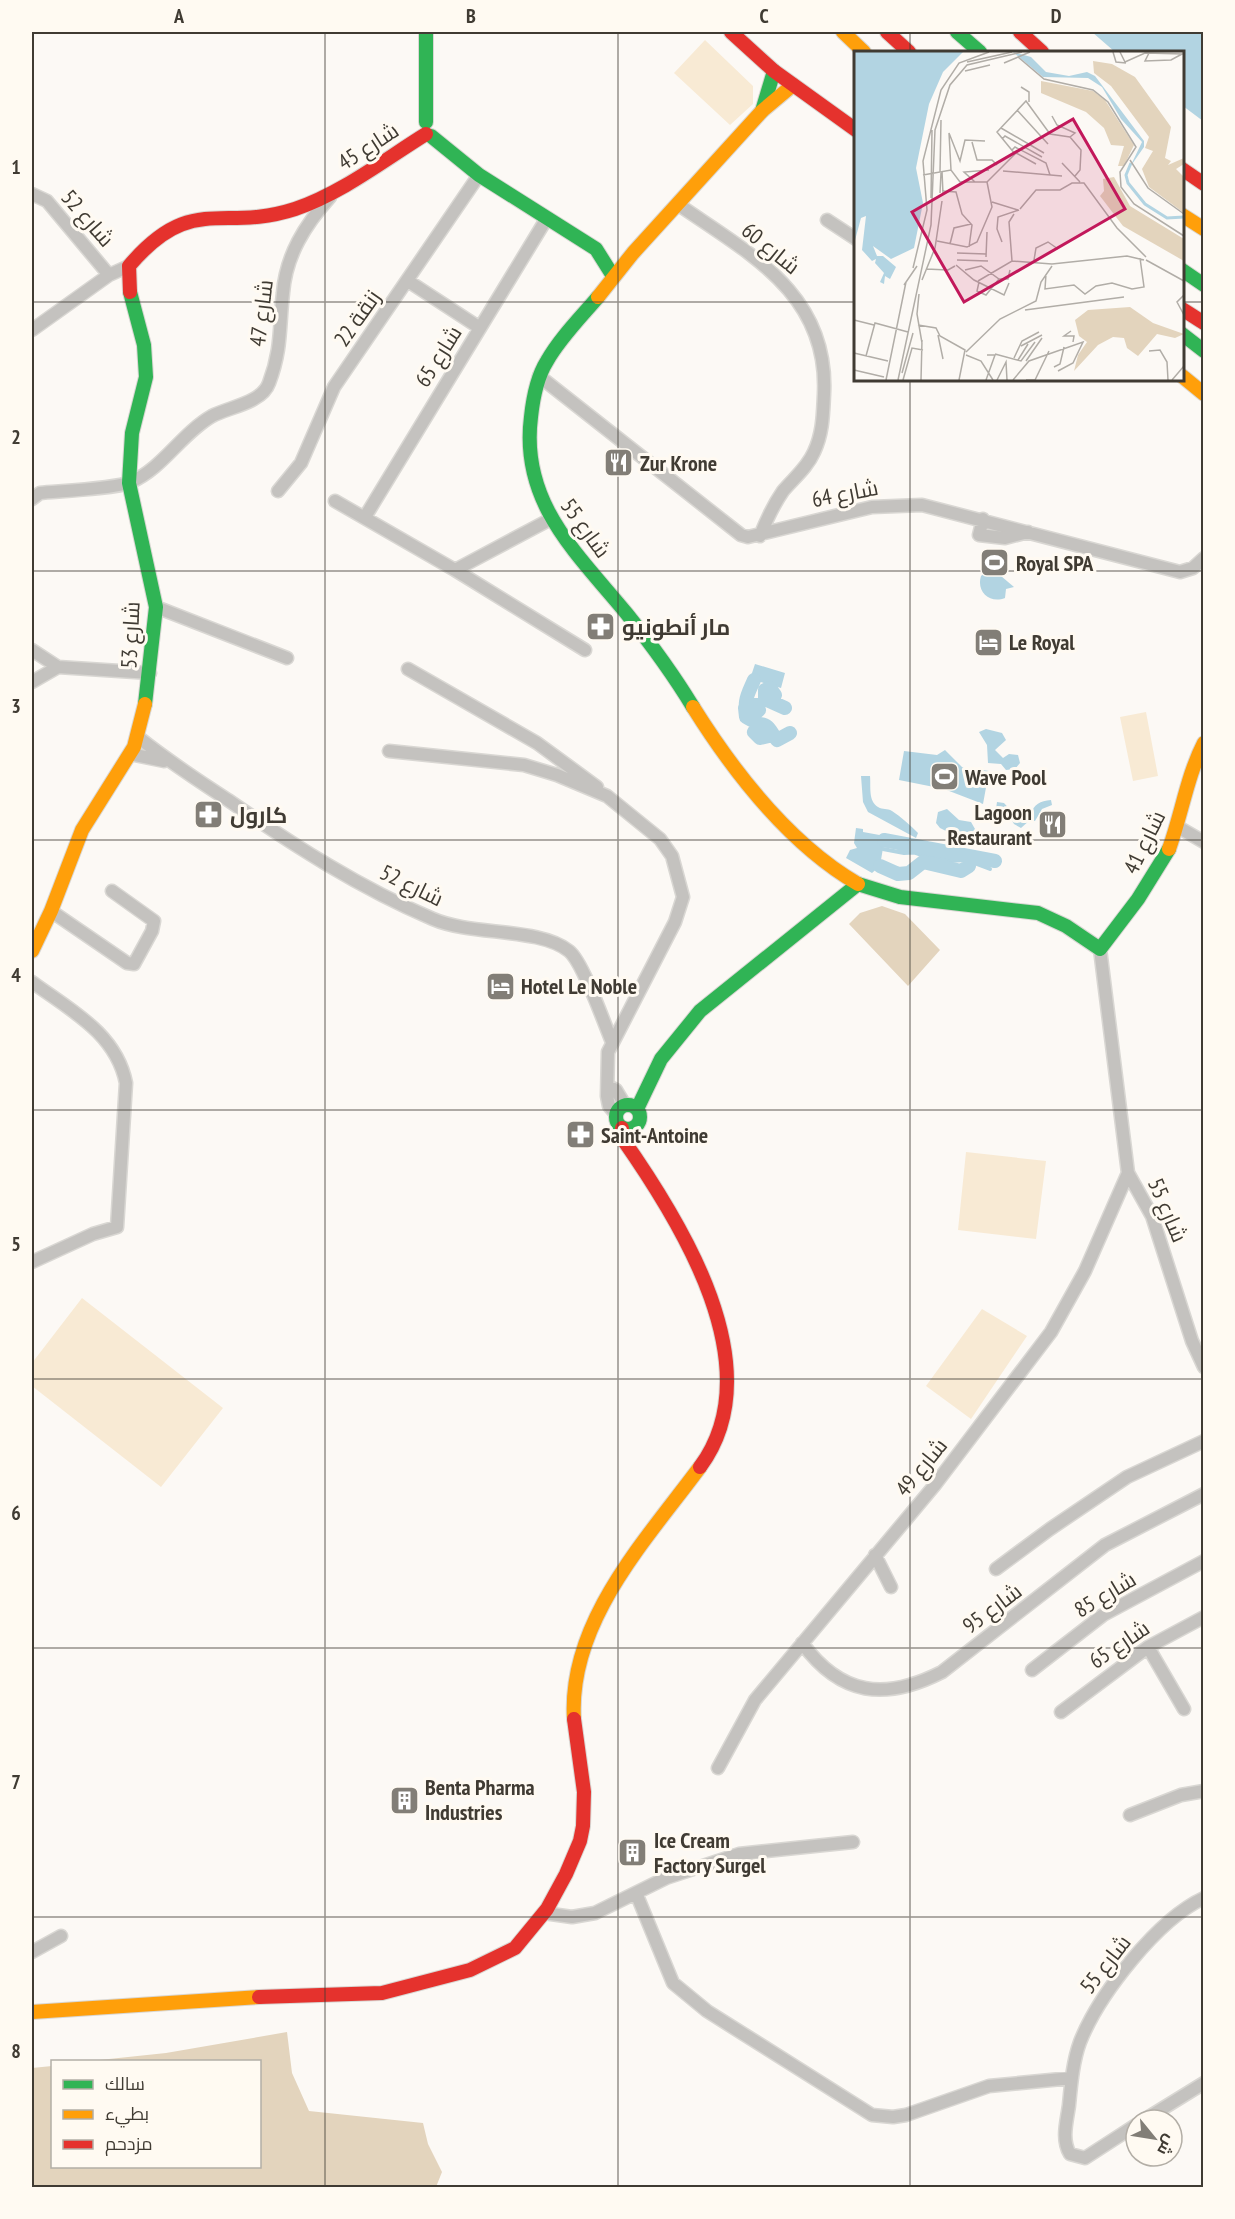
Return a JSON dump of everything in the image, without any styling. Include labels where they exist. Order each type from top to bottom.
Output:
[{"type":"main road","points":[[426,32],[423,39],[424,96],[432,128],[465,164],[479,175],[596,249],[613,276]]},
{"type":"main road","points":[[731,32],[774,71],[854,129]]},
{"type":"main road","points":[[843,32],[863,51]]},
{"type":"main road","points":[[887,32],[908,51]]},
{"type":"main road","points":[[957,32],[979,51]]},
{"type":"main road","points":[[1020,32],[1041,51]]},
{"type":"main road","name":"شارع 55","points":[[762,111],[774,71]]},
{"type":"main road","name":"شارع 55","points":[[794,85],[762,111],[679,206],[633,253],[566,333],[539,375],[533,402],[530,459],[537,489],[549,520],[667,664],[701,719],[741,772],[817,856],[858,884],[901,896],[1029,910],[1053,920],[1100,949]]},
{"type":"main road","name":"شارع 45","points":[[129,266],[153,239],[180,224],[198,220],[273,215],[333,194],[362,172],[432,128]]},
{"type":"main road","points":[[1184,170],[1203,184]]},
{"type":"main road","points":[[1184,216],[1203,229]]},
{"type":"main road","points":[[596,249],[633,253]]},
{"type":"main road","name":"شارع 53","points":[[32,951],[51,911],[82,830],[130,754],[138,737],[150,673],[156,607],[129,483],[132,433],[146,377],[144,345],[130,297],[129,266]]},
{"type":"main road","points":[[1184,271],[1203,285]]},
{"type":"main road","points":[[1184,310],[1203,323]]},
{"type":"main road","points":[[1184,336],[1203,351]]},
{"type":"main road","points":[[1184,378],[1203,394]]},
{"type":"main road","name":"شارع 41","points":[[1100,949],[1159,867],[1178,827],[1186,782],[1203,743]]},
{"type":"main road","points":[[627,1128],[616,1122],[637,1089],[652,1078],[673,1042],[700,1011],[858,884]]},
{"type":"main road","points":[[32,2012],[300,1994],[381,1993],[460,1974],[499,1958],[515,1949],[544,1913],[575,1855],[583,1825],[584,1788],[572,1713],[574,1687],[582,1652],[606,1599],[706,1457],[718,1435],[723,1413],[726,1355],[720,1319],[710,1289],[634,1155],[622,1138],[627,1128],[639,1122],[626,1108]]},
{"type":"street","name":"زنقة 22","points":[[278,491],[301,463],[334,387],[479,175]]},
{"type":"street","name":"شارع 52","points":[[32,194],[47,201],[109,275]]},
{"type":"street","name":"شارع 47","points":[[129,483],[151,470],[190,431],[212,416],[258,397],[268,386],[282,334],[282,293],[289,261],[305,228],[333,194]]},
{"type":"street","name":"شارع 60","points":[[679,206],[785,283],[803,308],[817,339],[825,374],[822,430],[809,463],[784,491],[760,536]]},
{"type":"street","name":"شارع 65","points":[[365,517],[547,218]]},
{"type":"street","points":[[827,220],[854,237]]},
{"type":"street","points":[[32,330],[109,275],[129,266]]},
{"type":"street","points":[[408,281],[480,328]]},
{"type":"street","points":[[539,375],[741,535],[760,536]]},
{"type":"street","points":[[32,497],[40,494],[129,483]]},
{"type":"street","points":[[335,501],[455,570],[585,650]]},
{"type":"street","name":"شارع 64","points":[[760,536],[840,513],[902,504],[943,508],[1180,573],[1193,568],[1203,558]]},
{"type":"street","points":[[455,570],[549,520]]},
{"type":"street","points":[[156,607],[287,658]]},
{"type":"street","points":[[32,650],[58,668]]},
{"type":"street","points":[[32,682],[58,668],[150,673]]},
{"type":"street","points":[[408,669],[563,759],[660,839],[672,856],[683,897],[675,922],[612,1042],[606,1063],[608,1086],[616,1090],[626,1108]]},
{"type":"street","name":"شارع 52","points":[[138,737],[168,762],[308,854],[434,920],[476,931],[558,944],[575,958],[612,1042]]},
{"type":"street","points":[[389,751],[535,767],[607,795]]},
{"type":"street","name":"شارع 52","points":[[130,754],[168,762]]},
{"type":"street","points":[[1178,827],[1203,842]]},
{"type":"street","points":[[51,911],[128,963],[134,964],[152,931],[153,921],[148,915],[112,891]]},
{"type":"street","points":[[1100,949],[1128,1173]]},
{"type":"street","points":[[32,982],[96,1030],[122,1063],[126,1083],[117,1227],[93,1234],[32,1262]]},
{"type":"street","name":"شارع 55","points":[[1128,1173],[1152,1216],[1192,1341],[1203,1367]]},
{"type":"street","name":"شارع 49","points":[[718,1768],[756,1700],[934,1486],[1051,1332],[1085,1271],[1128,1173]]},
{"type":"street","points":[[996,1569],[1126,1477],[1203,1441]]},
{"type":"street","name":"شارع 95","points":[[802,1643],[816,1662],[840,1681],[862,1689],[882,1691],[919,1683],[951,1665],[1105,1545],[1203,1494]]},
{"type":"street","points":[[875,1555],[891,1587]]},
{"type":"street","name":"شارع 85","points":[[1032,1670],[1102,1615],[1203,1561]]},
{"type":"street","name":"شارع 65","points":[[1061,1712],[1148,1647],[1203,1617]]},
{"type":"street","points":[[1148,1647],[1184,1709]]},
{"type":"street","points":[[1130,1815],[1181,1795],[1203,1791]]},
{"type":"street","points":[[544,1913],[572,1917],[585,1916],[666,1878],[738,1854],[853,1842]]},
{"type":"street","points":[[636,1893],[673,1983],[707,2011],[872,2115],[893,2117],[906,2115],[989,2086],[1072,2078]]},
{"type":"street","name":"شارع 55","points":[[1124,2133],[1089,2156],[1074,2157],[1068,2149],[1065,2136],[1072,2078],[1080,2043],[1090,2023],[1123,1973],[1170,1918],[1203,1898]]},
{"type":"street","points":[[32,1952],[61,1936]]},
{"type":"street","points":[[1163,2108],[1203,2083]]},
{"type":"shaded area","points":[[705,40],[753,86],[753,104],[730,125],[674,73]]},
{"type":"shaded area","points":[[1146,712],[1158,776],[1133,781],[1120,717]]},
{"type":"shaded area","points":[[882,906],[905,914],[940,950],[908,986],[849,924],[860,913]]},
{"type":"shaded area","points":[[966,1152],[1046,1161],[1036,1239],[958,1230]]},
{"type":"shaded area","points":[[82,1298],[223,1408],[161,1487],[32,1386],[32,1363]]},
{"type":"shaded area","points":[[982,1309],[1027,1336],[971,1419],[926,1386]]},
{"type":"shaded area","points":[[287,2032],[292,2073],[309,2111],[423,2123],[428,2144],[442,2172],[436,2187],[32,2187],[32,2068],[51,2066],[51,2168],[261,2168],[261,2060],[100,2060],[166,2053]]},
{"type":"water","points":[[1092,32],[1203,32],[1203,121],[1184,107],[1184,51],[1114,51]]},
{"type":"water","points":[[991,567],[1003,567],[1001,576],[1014,587],[1006,589],[1005,598],[989,598],[982,592],[981,576]]},
{"type":"water","points":[[755,664],[785,673],[781,688],[750,679]]},
{"type":"water","points":[[986,729],[1002,733],[1006,740],[995,750],[1003,758],[1009,754],[1018,755],[1020,763],[1015,769],[1006,770],[1001,764],[988,763],[987,745],[979,732]]},
{"type":"water","name":"Wave Pool","points":[[945,750],[962,767],[980,775],[982,770],[989,771],[983,804],[944,789],[899,780],[904,751],[937,755]]},
{"type":"water","points":[[861,776],[870,776],[871,797],[875,804],[902,818],[918,833],[916,838],[868,812],[863,802]]},
{"type":"water","points":[[1051,800],[1052,805],[1042,809],[1035,821],[1030,820],[1021,828],[1014,824],[1005,810],[996,809],[997,802],[1004,803],[1013,813],[1024,818],[1031,814],[1038,804]]},
{"type":"water","points":[[947,809],[959,820],[971,822],[975,829],[974,835],[962,839],[940,828],[936,823],[938,812]]},
{"type":"water","points":[[856,828],[863,829],[863,832],[885,836],[880,866],[872,873],[846,858],[850,850],[857,848],[854,843]]},
{"type":"waterway","points":[[754,680],[746,699],[746,704],[746,708],[751,717],[759,710],[757,705],[747,704],[745,708],[746,717],[749,718],[756,723],[759,724],[762,726],[767,729],[768,735],[760,737],[755,732],[759,725],[761,725],[763,725],[769,729],[770,733],[769,736],[760,738],[754,732],[759,724],[763,724],[768,727],[777,740],[790,733]]},
{"type":"waterway","points":[[775,695],[770,688],[765,690],[765,699],[785,708]]},
{"type":"waterway","points":[[884,840],[995,861]]},
{"type":"waterway","points":[[884,845],[927,856],[951,857],[961,860]]},
{"type":"waterway","points":[[883,849],[904,853],[923,852],[948,861],[966,860],[990,869]]},
{"type":"waterway","points":[[880,866],[898,874],[909,873],[923,862],[961,871],[969,866]]},
{"type":"waterway","points":[[979,863],[991,864]]},
{"type":"traffic: fast","points":[[426,32],[426,122]]},
{"type":"traffic: fast","points":[[957,32],[979,51]]},
{"type":"traffic: fast","points":[[762,111],[774,71]]},
{"type":"traffic: fast","points":[[431,136],[479,175],[596,249],[613,276]]},
{"type":"traffic: fast","points":[[1184,271],[1204,285]]},
{"type":"traffic: fast","points":[[130,292],[144,345],[146,377],[132,433],[129,483],[156,607],[145,704]]},
{"type":"traffic: fast","points":[[598,297],[552,352],[538,381],[531,417],[530,448],[534,475],[543,501],[556,525],[589,570],[645,637],[693,707]]},
{"type":"traffic: fast","points":[[1184,336],[1204,351]]},
{"type":"traffic: fast","points":[[858,884],[900,897],[1038,913],[1066,926],[1100,949],[1138,899],[1169,849]]},
{"type":"traffic: fast","points":[[637,1109],[661,1059],[700,1011],[858,884]]},
{"type":"traffic: fast","points":[[628,1105],[637,1108],[640,1117],[637,1126],[628,1129],[619,1126],[616,1117],[619,1108],[628,1105]]},
{"type":"traffic: slow","points":[[843,32],[863,51]]},
{"type":"traffic: slow","points":[[598,297],[633,253],[762,111],[793,85]]},
{"type":"traffic: slow","points":[[1184,216],[1204,229]]},
{"type":"traffic: slow","points":[[1184,378],[1204,394]]},
{"type":"traffic: slow","points":[[32,951],[51,911],[82,830],[134,747],[145,704]]},
{"type":"traffic: slow","points":[[693,707],[745,782],[765,806],[809,849],[858,884]]},
{"type":"traffic: slow","points":[[1169,849],[1193,768],[1204,743]]},
{"type":"traffic: slow","points":[[574,1719],[575,1683],[584,1649],[597,1616],[614,1584],[635,1553],[700,1467]]},
{"type":"traffic: slow","points":[[32,2012],[259,1997]]},
{"type":"traffic: jam","points":[[731,32],[774,71],[854,129]]},
{"type":"traffic: jam","points":[[887,32],[908,51]]},
{"type":"traffic: jam","points":[[1020,32],[1041,51]]},
{"type":"traffic: jam","points":[[130,292],[129,266],[151,243],[171,229],[190,222],[208,219],[247,218],[295,209],[346,185],[426,134]]},
{"type":"traffic: jam","points":[[1184,170],[1204,184]]},
{"type":"traffic: jam","points":[[1184,310],[1204,323]]},
{"type":"traffic: jam","points":[[622,1128],[622,1138],[669,1211],[692,1253],[710,1297],[723,1342],[727,1386],[720,1428],[700,1467]]},
{"type":"traffic: jam","points":[[259,1997],[382,1993],[470,1970],[515,1948],[547,1909],[566,1874],[580,1841],[584,1792],[574,1719]]},
{"type":"place","name":"Zur Krone","points":[[619,463]]},
{"type":"place","name":"Royal SPA","points":[[995,563]]},
{"type":"place","name":"مار أنطونيو","points":[[601,627]]},
{"type":"place","name":"Le Royal","points":[[988,642]]},
{"type":"place","name":"Wave Pool","points":[[944,777]]},
{"type":"place","name":"كارول","points":[[209,815]]},
{"type":"place","name":"Lagoon Restaurant","points":[[1053,825]]},
{"type":"place","name":"Hotel Le Noble","points":[[500,986]]},
{"type":"place","name":"Saint-Antoine","points":[[580,1135]]},
{"type":"place","name":"Benta Pharma Industries","points":[[404,1800]]},
{"type":"place","name":"Ice Cream Factory Surgel","points":[[633,1853]]}]
